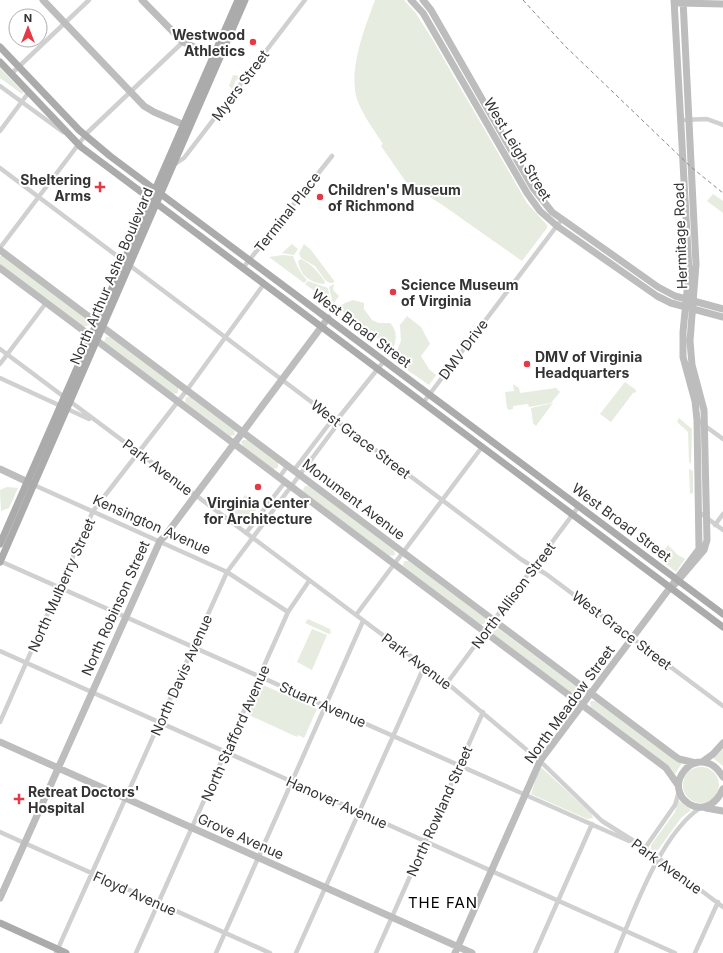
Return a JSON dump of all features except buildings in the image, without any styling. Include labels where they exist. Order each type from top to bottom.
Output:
[{"type":"main road","name":"North Arthur Ashe Boulevard","points":[[187,126],[213,55],[238,0]]},
{"type":"main road","name":"North Arthur Ashe Boulevard","points":[[0,544],[123,261],[154,201],[187,126],[246,0]]},
{"type":"main road","name":"West Broad Street","points":[[0,47],[85,135],[249,261],[328,318],[723,614]]},
{"type":"main road","name":"West Broad Street","points":[[0,62],[75,141],[723,627]]},
{"type":"main road","name":"North Arthur Ashe Boulevard","points":[[158,192],[172,166],[180,142]]},
{"type":"main road","name":"North Arthur Ashe Boulevard","points":[[0,561],[104,327],[130,266],[154,201]]},
{"type":"main road","points":[[0,923],[57,951],[66,953]]},
{"type":"street","points":[[43,0],[148,109],[187,126]]},
{"type":"street","points":[[11,74],[89,0]]},
{"type":"street","points":[[142,0],[183,42],[220,58]]},
{"type":"street","name":"Myers Street","points":[[172,166],[181,161],[194,146],[305,0]]},
{"type":"street","name":"West Leigh Street","points":[[411,0],[423,13],[527,193],[540,211],[556,226],[657,296],[694,305],[723,309]]},
{"type":"street","name":"West Leigh Street","points":[[423,0],[431,10],[533,188],[547,207],[658,287],[686,303]]},
{"type":"street","points":[[674,2],[723,4]]},
{"type":"street","name":"Hermitage Road","points":[[674,2],[689,271],[682,332],[683,357],[695,401],[699,512]]},
{"type":"street","name":"Hermitage Road","points":[[683,2],[696,264],[690,341],[691,354],[702,401],[707,518]]},
{"type":"street","points":[[0,249],[75,141],[85,135],[183,42]]},
{"type":"street","points":[[0,86],[75,141]]},
{"type":"street","points":[[0,131],[29,92]]},
{"type":"street","points":[[680,120],[707,119],[723,125]]},
{"type":"street","points":[[180,142],[189,146],[194,146]]},
{"type":"street","name":"Terminal Place","points":[[243,268],[332,156]]},
{"type":"street","name":"West Grace Street","points":[[0,168],[522,560],[546,574],[723,706]]},
{"type":"street","name":"DMV Drive","points":[[423,403],[562,219]]},
{"type":"street","name":"Monument Avenue","points":[[0,249],[679,759],[715,766],[723,777]]},
{"type":"street","name":"Monument Avenue","points":[[0,268],[666,768],[687,803],[703,808]]},
{"type":"street","name":"North Mulberry Street","points":[[0,722],[93,511],[187,389],[264,284]]},
{"type":"street","points":[[0,364],[46,303]]},
{"type":"street","name":"West Leigh Street","points":[[694,305],[723,318]]},
{"type":"street","name":"North Robinson Street","points":[[0,898],[160,541],[328,318]]},
{"type":"street","name":"Park Avenue","points":[[0,349],[64,397],[69,405],[102,425],[139,452],[251,538],[447,683],[540,761],[602,821],[645,848],[657,859],[723,907]]},
{"type":"street","name":"North Davis Avenue","points":[[246,533],[285,482],[300,475],[334,429],[336,421],[384,361]]},
{"type":"street","points":[[0,378],[60,405],[69,405]]},
{"type":"street","points":[[696,420],[723,439]]},
{"type":"street","name":"North Davis Avenue","points":[[57,951],[227,572],[251,538],[285,482],[291,468],[329,424],[336,421]]},
{"type":"street","points":[[356,615],[444,500],[482,446]]},
{"type":"street","name":"Kensington Avenue","points":[[0,469],[227,572],[288,612]]},
{"type":"street","name":"North Allison Street","points":[[447,683],[579,506]]},
{"type":"street","points":[[699,512],[723,530]]},
{"type":"street","name":"North Meadow Street","points":[[678,580],[699,549],[699,512]]},
{"type":"street","points":[[715,525],[723,514]]},
{"type":"street","name":"North Meadow Street","points":[[456,950],[540,761],[670,588],[706,547],[707,518]]},
{"type":"street","name":"Stuart Avenue","points":[[0,561],[126,615],[645,848]]},
{"type":"street","name":"North Stafford Avenue","points":[[136,953],[288,612],[309,581]]},
{"type":"street","points":[[216,953],[363,622]]},
{"type":"street","name":"Hanover Avenue","points":[[0,651],[160,721],[225,752],[675,953]]},
{"type":"street","points":[[296,953],[424,666]]},
{"type":"street","name":"North Rowland Street","points":[[376,953],[424,841],[483,712]]},
{"type":"street","name":"Grove Avenue","points":[[0,742],[392,917],[456,950],[472,953]]},
{"type":"street","points":[[645,848],[675,805],[684,772],[713,754],[723,743]]},
{"type":"street","points":[[616,953],[657,859],[687,816],[703,808],[719,797],[723,788]]},
{"type":"street","points":[[703,808],[723,811]]},
{"type":"street","points":[[535,953],[592,824]]},
{"type":"street","name":"Floyd Avenue","points":[[0,832],[270,953]]},
{"type":"street","points":[[695,953],[718,902]]},
{"type":"shaded area","points":[[375,0],[404,0],[415,12],[527,203],[547,225],[547,228],[522,261],[441,204],[406,182],[381,146],[383,144],[368,122],[359,105],[355,88],[356,62]]},
{"type":"shaded area","points":[[0,68],[23,92],[22,94],[0,78]]},
{"type":"shaded area","points":[[233,75],[239,76],[240,78],[236,80],[232,89],[229,86]]},
{"type":"shaded area","points":[[713,194],[723,201],[723,213],[707,201]]},
{"type":"shaded area","points":[[292,244],[298,249],[294,255],[282,253]]},
{"type":"shaded area","points":[[304,244],[311,250],[335,282],[330,283],[326,281],[315,266],[301,258],[299,253]]},
{"type":"shaded area","points":[[283,255],[293,256],[300,271],[307,280],[304,283],[269,257]]},
{"type":"shaded area","points":[[0,256],[3,256],[89,321],[89,325],[83,327],[0,264]]},
{"type":"shaded area","points":[[301,259],[308,263],[317,272],[325,282],[324,284],[314,282],[303,274],[298,261]]},
{"type":"shaded area","points":[[308,281],[328,288],[330,300],[323,297],[305,284]]},
{"type":"shaded area","points":[[334,284],[333,290],[339,296],[333,304],[329,287]]},
{"type":"shaded area","points":[[353,300],[364,303],[364,309],[372,320],[379,323],[390,323],[392,325],[396,337],[392,349],[338,308]]},
{"type":"shaded area","points":[[407,316],[421,327],[430,344],[421,356],[429,369],[436,375],[429,385],[393,360],[401,341],[400,325]]},
{"type":"shaded area","points":[[106,337],[110,337],[178,387],[178,393],[173,394],[104,342]]},
{"type":"shaded area","points":[[625,382],[636,390],[636,392],[633,393],[611,422],[600,414]]},
{"type":"shaded area","points":[[513,384],[519,388],[520,393],[556,388],[560,392],[551,403],[529,407],[528,404],[513,406],[513,409],[509,410],[507,408],[505,392],[514,391]]},
{"type":"shaded area","points":[[186,397],[190,397],[234,430],[235,435],[230,436],[186,403]]},
{"type":"shaded area","points":[[553,403],[536,426],[533,423],[531,408]]},
{"type":"shaded area","points":[[679,418],[692,429],[691,464],[689,462],[688,432],[677,422]]},
{"type":"shaded area","points":[[243,440],[248,440],[278,462],[278,468],[273,469],[243,446],[241,442]]},
{"type":"shaded area","points":[[689,469],[693,471],[693,493],[690,494]]},
{"type":"shaded area","points":[[305,486],[309,486],[394,550],[395,555],[389,556],[304,492],[303,490]]},
{"type":"shaded area","points":[[7,487],[18,488],[9,508],[1,511],[0,490]]},
{"type":"shaded area","points":[[245,495],[259,506],[245,524],[231,514]]},
{"type":"shaded area","points":[[668,545],[678,555],[685,559],[676,572],[658,558]]},
{"type":"shaded area","points":[[404,561],[409,561],[485,618],[485,623],[481,625],[403,566]]},
{"type":"shaded area","points":[[308,619],[330,629],[331,633],[329,634],[305,623]]},
{"type":"shaded area","points":[[312,629],[327,635],[312,670],[297,662]]},
{"type":"shaded area","points":[[495,629],[499,629],[582,691],[583,697],[577,697],[494,635],[493,632]]},
{"type":"shaded area","points":[[261,684],[317,709],[304,738],[298,735],[297,737],[247,714],[253,701],[255,702]]},
{"type":"shaded area","points":[[591,701],[596,701],[682,763],[675,774],[669,766],[591,707]]},
{"type":"shaded area","points":[[723,749],[723,766],[713,758]]},
{"type":"shaded area","points":[[705,767],[714,772],[718,778],[718,792],[714,798],[705,803],[697,803],[688,798],[684,792],[683,781],[688,772],[694,768]]},
{"type":"shaded area","points":[[542,768],[591,813],[593,818],[587,819],[531,794],[539,769]]},
{"type":"shaded area","points":[[678,800],[691,810],[681,818],[658,850],[654,851],[651,849],[651,845],[675,812]]},
{"type":"railway","points":[[523,0],[565,46],[691,167],[723,193]]},
{"type":"place","name":"Westwood Athletics","points":[[253,42]]},
{"type":"place","name":"Sheltering Arms","points":[[100,187]]},
{"type":"place","name":"Children's Museum of Richmond","points":[[320,197]]},
{"type":"place","name":"Science Museum of Virginia","points":[[393,292]]},
{"type":"place","name":"DMV of Virginia Headquarters","points":[[527,364]]},
{"type":"place","name":"Virginia Center for Architecture","points":[[258,487]]},
{"type":"place","name":"Retreat Doctors' Hospital","points":[[19,799]]},
{"type":"district","name":"THE FAN","points":[[443,902]]}]
